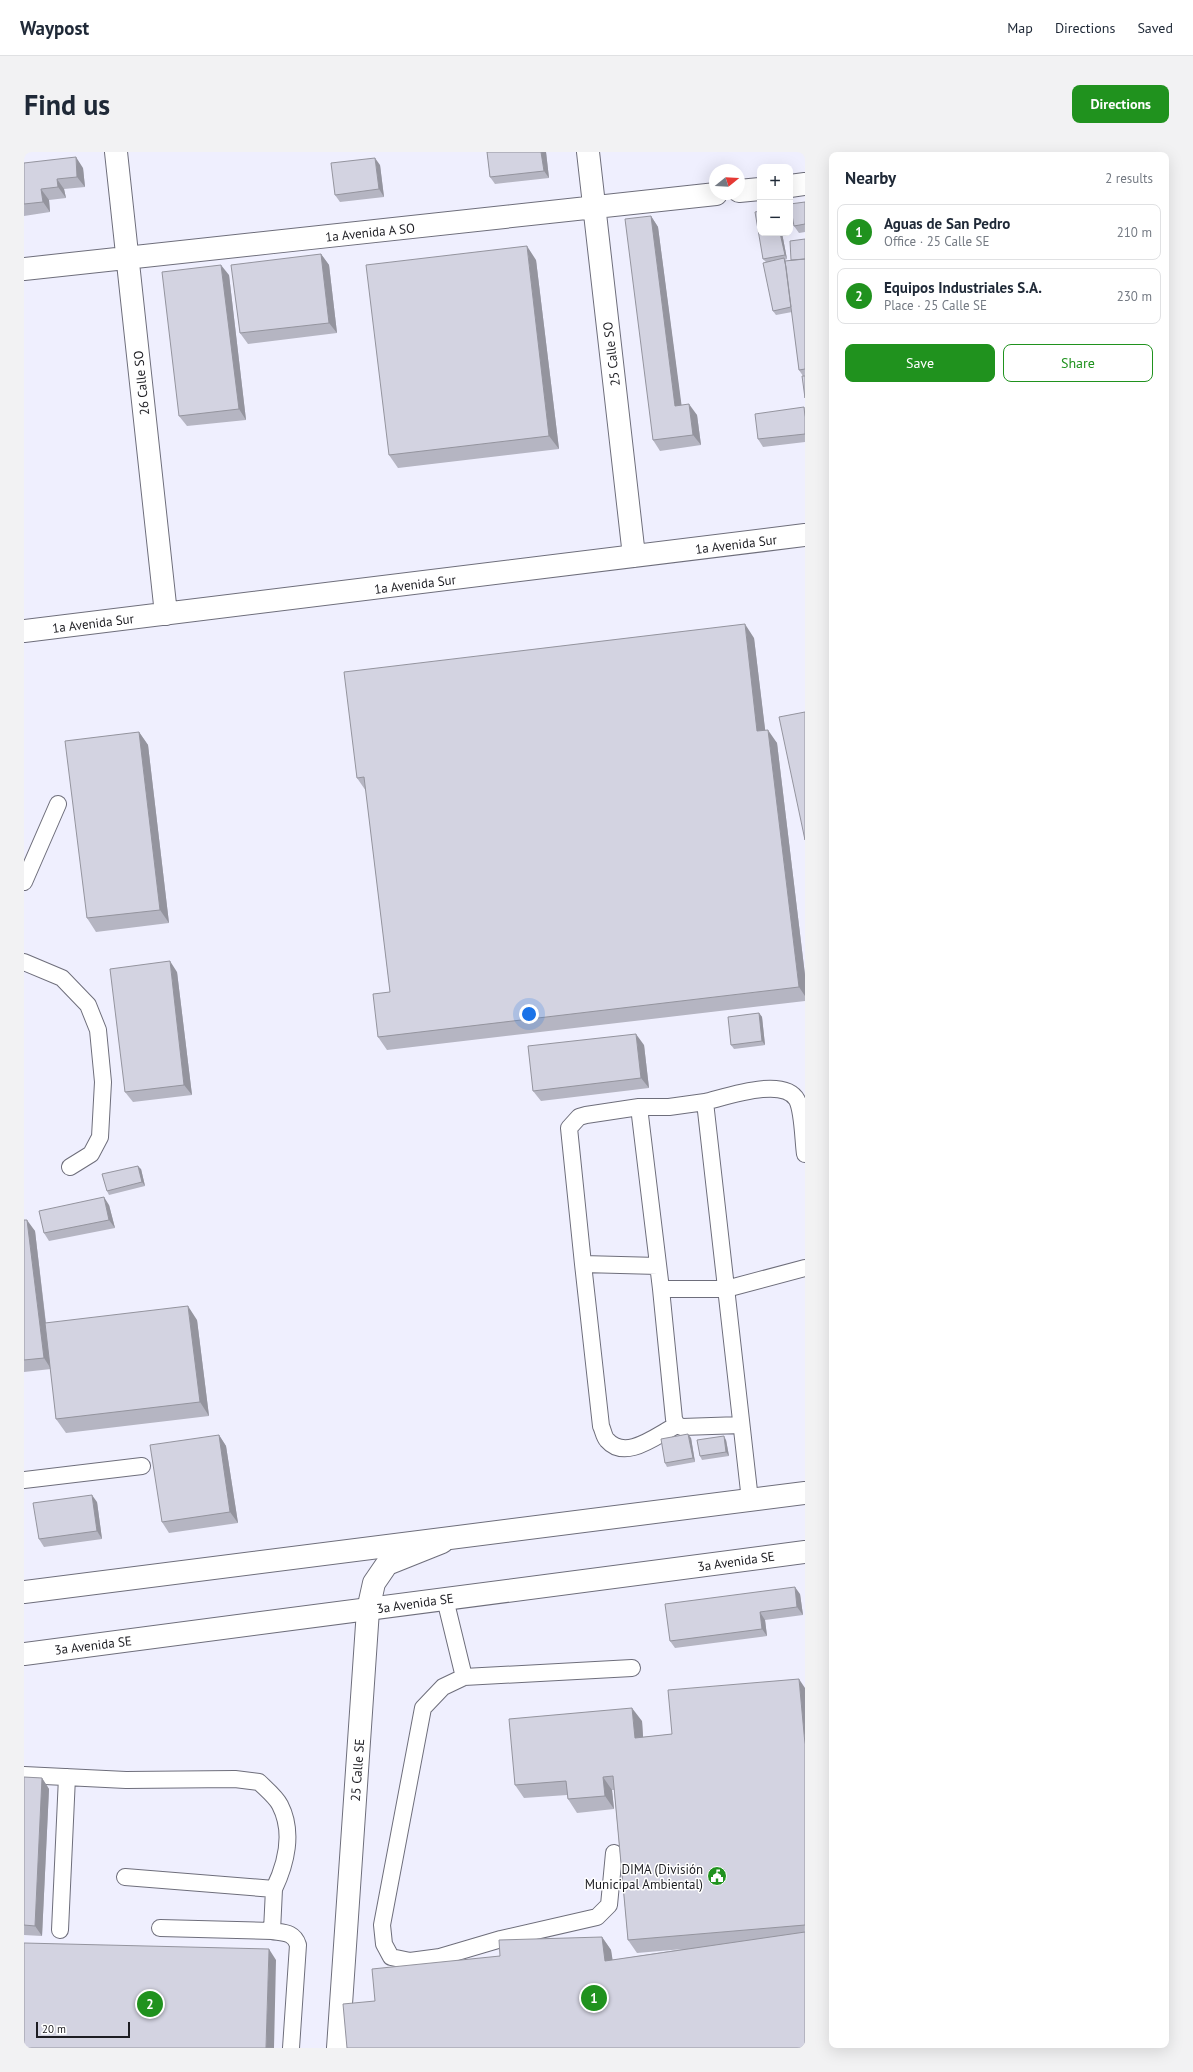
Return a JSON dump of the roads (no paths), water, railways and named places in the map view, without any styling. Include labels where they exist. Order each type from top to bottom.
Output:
[{"type":"street","name":"26 Calle SO","points":[[116,152],[166,614]]},
{"type":"street","name":"25 Calle SO","points":[[588,152],[634,556]]},
{"type":"street","points":[[793,186],[805,184]]},
{"type":"street","points":[[745,191],[757,189]]},
{"type":"street","name":"1a Avenida A SO","points":[[24,269],[128,259],[709,195]]},
{"type":"street","name":"1a Avenida Sur","points":[[24,631],[805,535]]},
{"type":"street","points":[[24,1592],[449,1540],[805,1493]]},
{"type":"street","name":"25 Calle SE","points":[[338,2048],[368,1610],[374,1582],[387,1564],[449,1540]]},
{"type":"street","name":"3a Avenida SE","points":[[24,1654],[805,1552]]},
{"type":"lane","points":[[24,882],[58,804]]},
{"type":"lane","points":[[24,962],[62,978],[88,1005],[98,1030],[103,1082],[100,1137],[91,1154],[70,1167]]},
{"type":"lane","points":[[677,1425],[640,1446],[627,1449],[614,1446],[606,1440],[601,1426],[570,1128],[580,1117],[586,1115],[639,1107],[669,1107],[705,1102],[771,1087],[784,1089],[797,1100],[805,1154]]},
{"type":"lane","points":[[705,1102],[750,1500]]},
{"type":"lane","points":[[639,1107],[661,1289],[674,1419],[677,1425],[682,1427],[741,1425]]},
{"type":"lane","points":[[583,1264],[658,1266]]},
{"type":"lane","points":[[661,1289],[726,1289],[805,1268]]},
{"type":"lane","points":[[24,1480],[142,1466]]},
{"type":"lane","points":[[445,1600],[464,1677]]},
{"type":"lane","points":[[614,1853],[609,1905],[598,1917],[501,1938],[440,1957],[410,1961],[391,1957],[384,1944],[382,1926],[423,1708],[443,1687],[464,1677],[632,1668]]},
{"type":"lane","points":[[24,1775],[126,1780],[234,1779],[260,1782],[280,1805],[285,1820],[288,1845],[283,1870],[274,1889],[272,1931]]},
{"type":"lane","points":[[60,1930],[67,1777]]},
{"type":"lane","points":[[125,1877],[274,1889]]},
{"type":"lane","points":[[160,1928],[272,1931],[291,1934],[296,1938],[298,1945],[291,2048]]},
{"type":"place","name":"DIMA (División Municipal Ambiental)","points":[[717,1876]]},
{"type":"place","name":"Aguas de San Pedro","points":[[594,1998]]},
{"type":"place","name":"Equipos Industriales S.A.","points":[[150,2004]]}]
